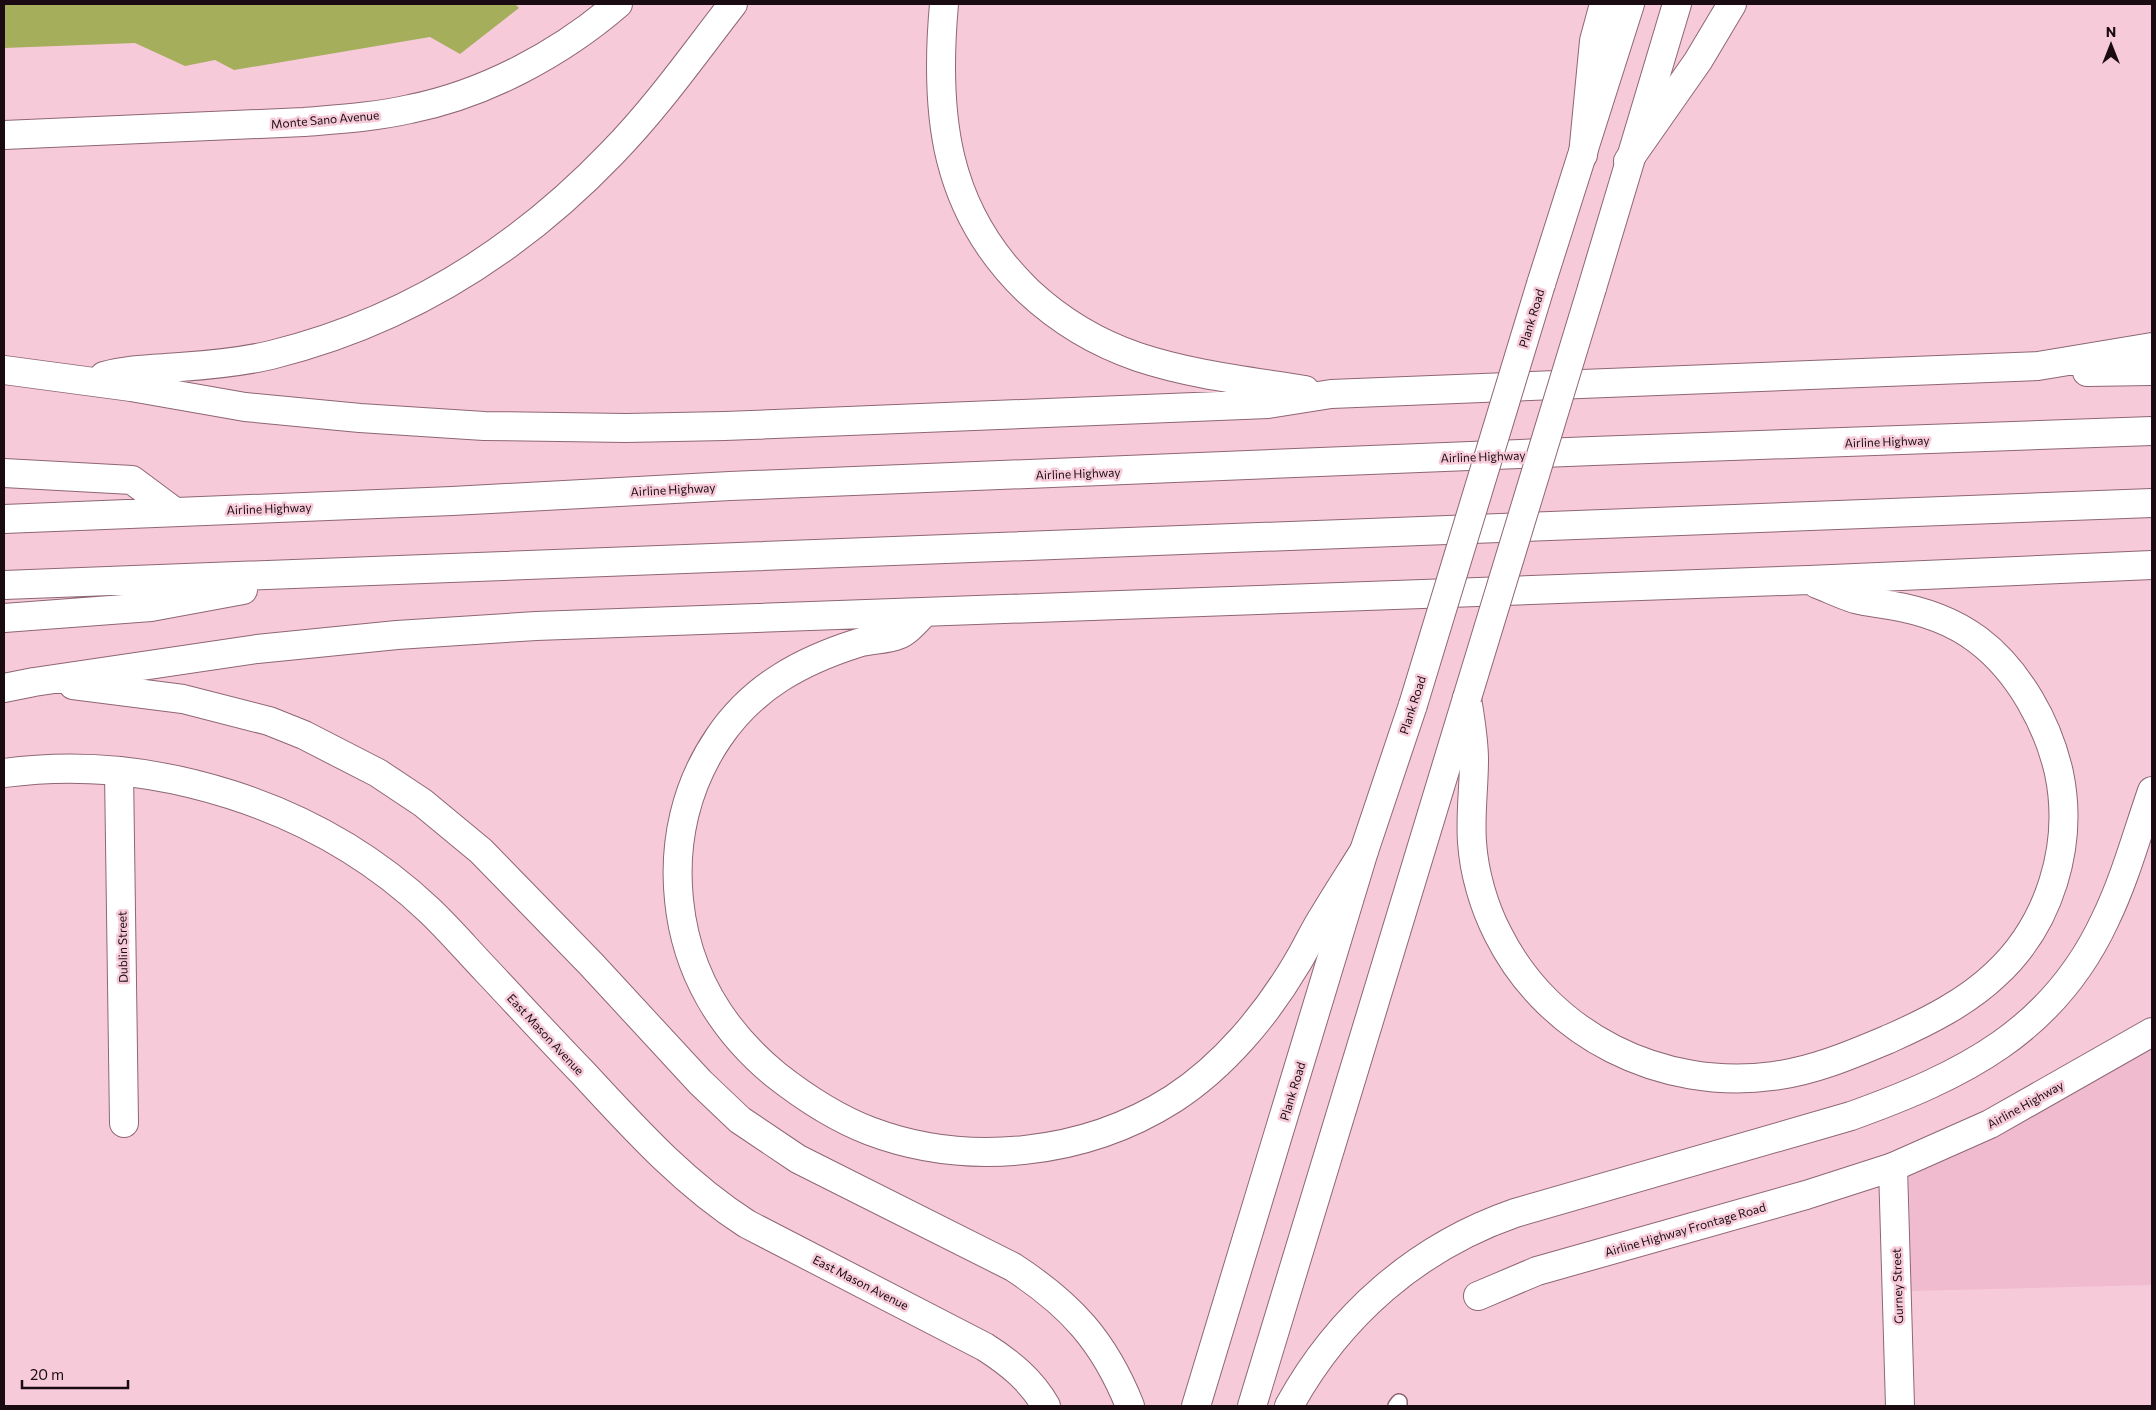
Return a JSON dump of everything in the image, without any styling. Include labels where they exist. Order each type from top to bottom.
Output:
[{"type":"main road","name":"Monte Sano Avenue","points":[[4,135],[285,123],[343,119],[411,109],[441,101],[502,78],[566,44],[618,4]]},
{"type":"main road","points":[[83,381],[127,370],[220,364],[269,355],[321,341],[388,315],[468,273],[559,205],[613,152],[662,95],[733,4]]},
{"type":"main road","points":[[944,4],[941,80],[943,110],[951,161],[969,212],[981,236],[1015,278],[1051,311],[1075,327],[1111,346],[1138,357],[1185,370],[1331,394]]},
{"type":"main road","points":[[1582,155],[1594,41],[1604,4]]},
{"type":"main road","name":"Plank Road","points":[[1196,1406],[1364,851],[1413,705],[1541,284],[1630,4]]},
{"type":"main road","points":[[1252,1406],[1592,288],[1676,4]]},
{"type":"main road","points":[[1628,161],[1698,60],[1732,4]]},
{"type":"main road","points":[[4,370],[245,407],[350,418],[484,426],[725,426],[1268,404],[1331,394],[2038,366],[2152,347]]},
{"type":"main road","points":[[2038,366],[2095,373],[2152,371]]},
{"type":"main road","name":"Airline Highway","points":[[4,519],[452,501],[740,486],[1593,451],[2152,431]]},
{"type":"main road","points":[[4,472],[132,480],[175,512]]},
{"type":"main road","points":[[4,585],[2152,502]]},
{"type":"main road","points":[[4,688],[257,649],[397,635],[536,626],[1809,580],[2152,564]]},
{"type":"main road","points":[[4,618],[151,607],[333,573]]},
{"type":"main road","points":[[1467,698],[1474,755],[1472,842],[1478,878],[1490,918],[1498,935],[1516,964],[1546,1001],[1563,1016],[1614,1050],[1635,1061],[1659,1068],[1712,1078],[1754,1078],[1777,1076],[1827,1063],[1869,1047],[1932,1018],[1979,988],[2010,961],[2025,943],[2049,894],[2061,851],[2064,820],[2061,784],[2051,742],[2027,698],[1998,658],[1966,632],[1945,621],[1894,605],[1855,599],[1809,580]]},
{"type":"main road","points":[[924,613],[899,635],[862,642],[809,662],[758,692],[732,719],[702,765],[690,791],[682,820],[678,850],[677,882],[680,916],[695,969],[707,995],[732,1031],[762,1062],[792,1087],[842,1118],[870,1131],[908,1142],[958,1150],[993,1152],[1056,1146],[1117,1127],[1146,1114],[1174,1098],[1198,1080],[1243,1037],[1294,969],[1322,918],[1364,851]]},
{"type":"main road","points":[[34,682],[122,690],[183,699],[259,718],[304,735],[386,778],[423,803],[481,852],[591,964],[706,1088],[740,1120],[798,1159],[1013,1268],[1051,1294],[1081,1322],[1100,1346],[1116,1374],[1130,1406]]},
{"type":"main road","name":"East Mason Avenue","points":[[4,773],[50,769],[120,771],[157,775],[188,782],[255,803],[304,824],[338,843],[371,864],[429,910],[662,1157],[716,1204],[747,1224],[985,1346],[1009,1363],[1026,1379],[1046,1406]]},
{"type":"main road","name":"Dublin Street","points":[[120,771],[124,1123]]},
{"type":"main road","points":[[1289,1406],[1323,1351],[1354,1314],[1409,1267],[1463,1235],[1515,1213],[1851,1116],[1888,1103],[1947,1076],[2004,1043],[2024,1028],[2056,997],[2080,966],[2091,948],[2113,902],[2152,791]]},
{"type":"main road","name":"Airline Highway","points":[[1894,1167],[1990,1124],[2152,1032]]},
{"type":"main road","name":"Airline Highway Frontage Road","points":[[1478,1296],[1537,1271],[1796,1198],[1894,1167]]},
{"type":"main road","name":"Gurney Street","points":[[1894,1167],[1900,1406]]},
{"type":"shaded area","points":[[2152,1046],[2152,1285],[1911,1291],[1909,1175]]},
{"type":"green space","points":[[4,4],[515,4],[519,8],[460,54],[430,37],[234,70],[215,60],[185,66],[135,43],[4,48]]}]
